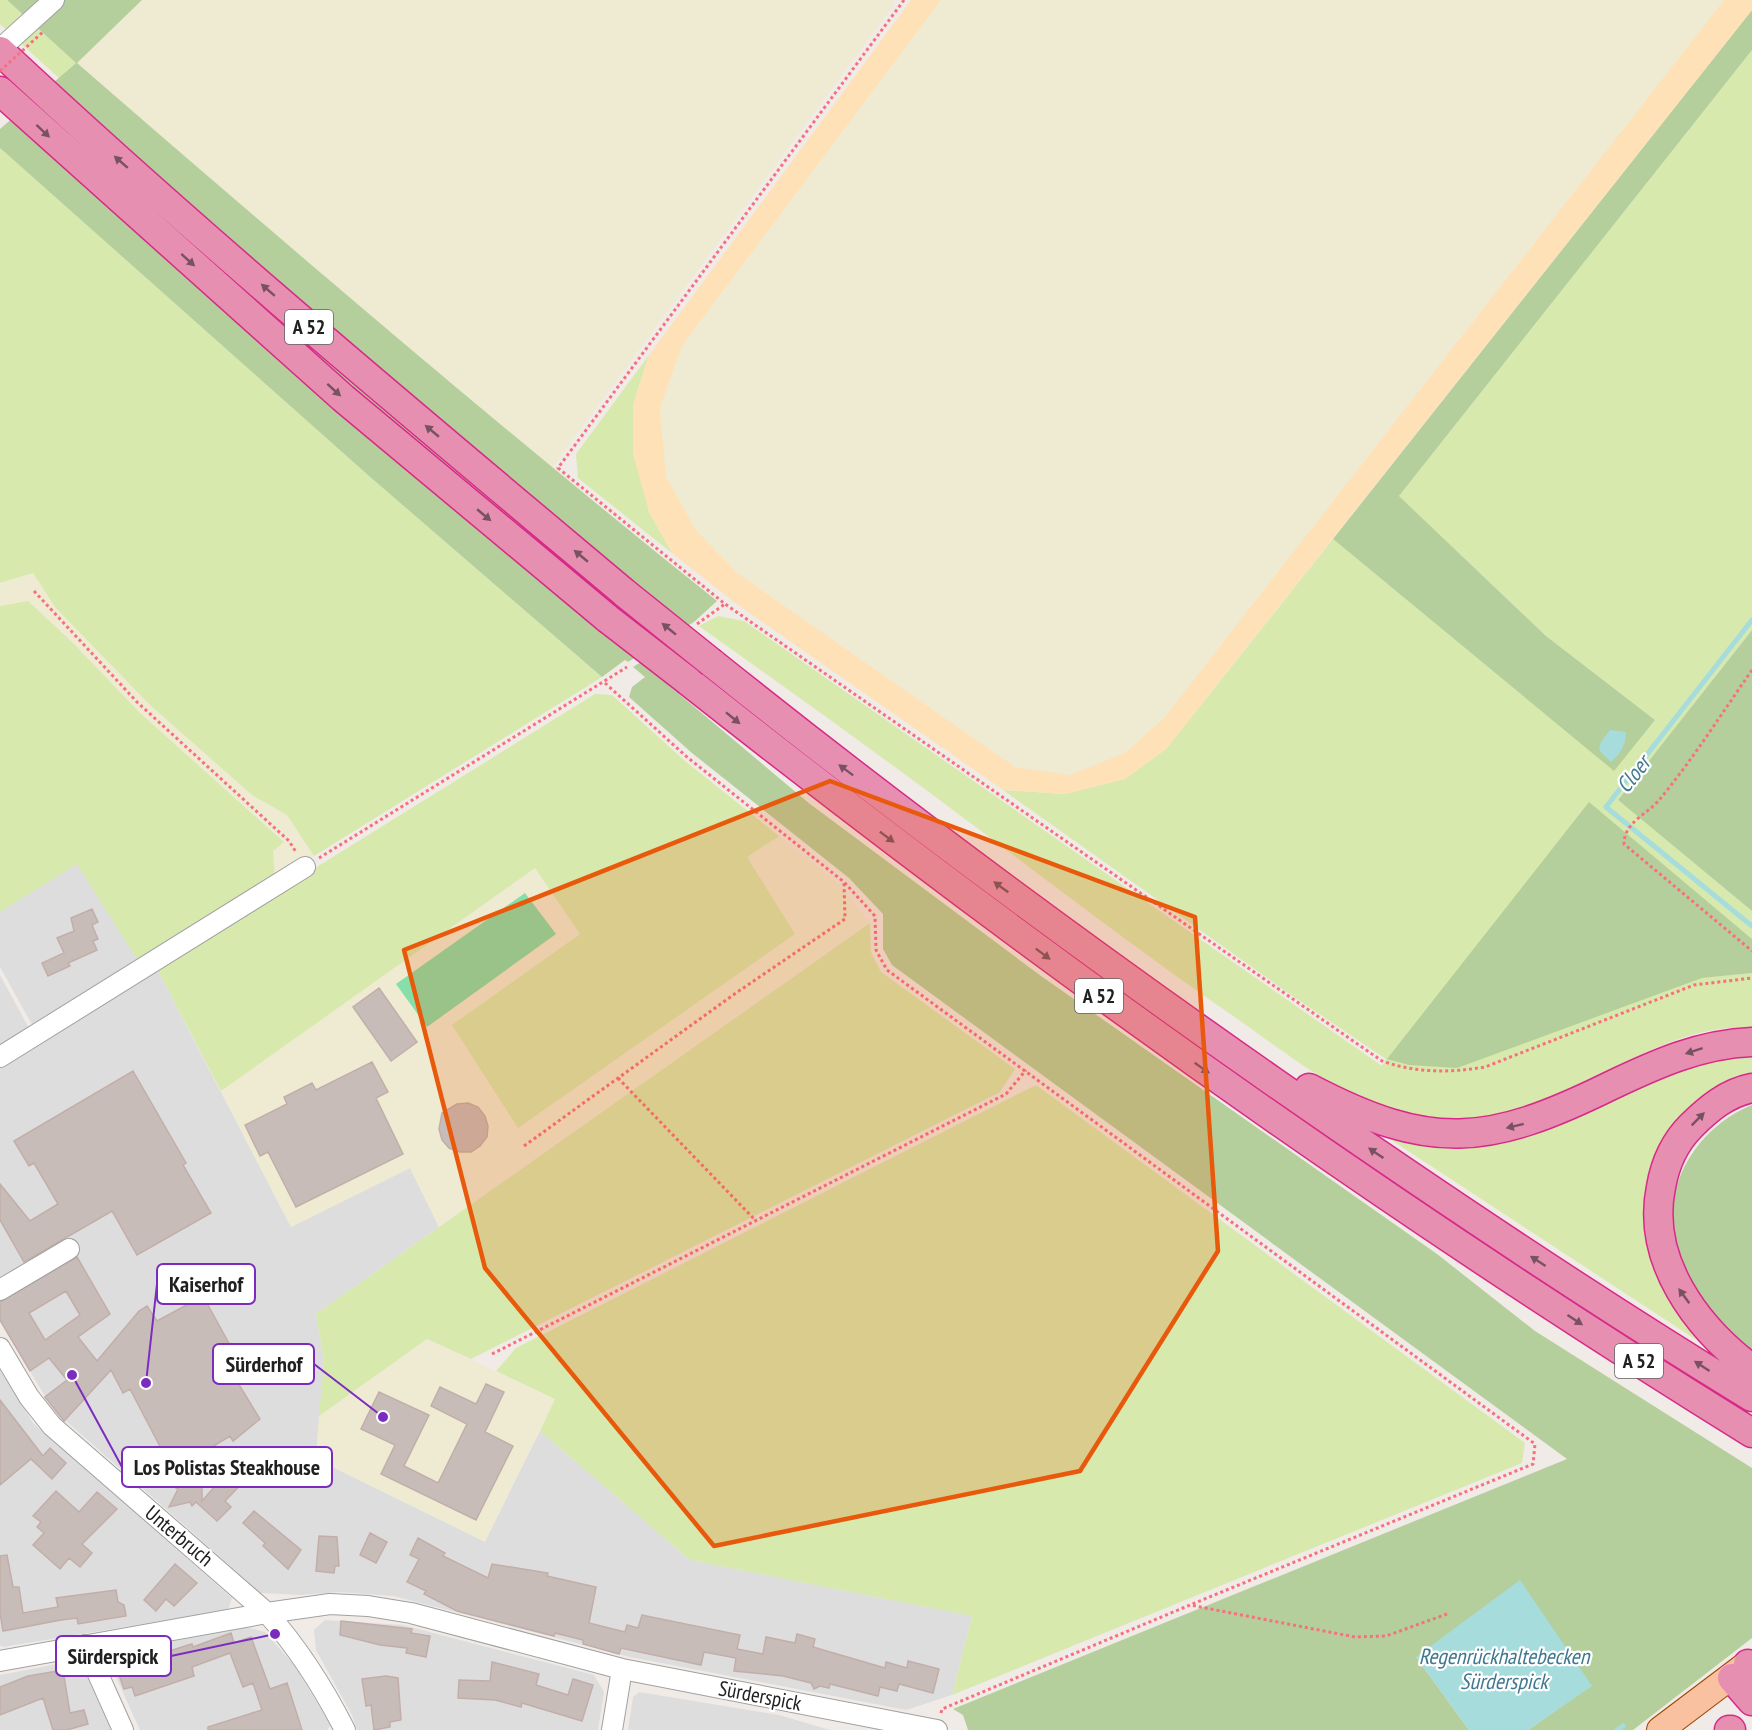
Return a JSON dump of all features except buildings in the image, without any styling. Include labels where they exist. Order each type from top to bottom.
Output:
[{"type":"highway","name":"A 52","points":[[0,50],[76,122],[358,370],[626,594],[949,848],[1253,1068],[1542,1264],[1752,1397]]},
{"type":"highway","name":"A 52","points":[[0,91],[343,398],[608,619],[866,821],[1111,1004],[1336,1162],[1526,1288],[1752,1433]]},
{"type":"highway","points":[[1253,1068],[1308,1088],[1355,1112],[1401,1128],[1445,1134],[1486,1132],[1521,1125],[1564,1109],[1659,1063],[1709,1046],[1752,1042]]},
{"type":"highway","points":[[1752,1089],[1711,1106],[1680,1137],[1664,1170],[1656,1209],[1661,1247],[1676,1286],[1702,1322],[1752,1369]]},
{"type":"highway","points":[[1746,1668],[1752,1701]]},
{"type":"main road","points":[[1660,1730],[1746,1668]]},
{"type":"street","points":[[0,50],[39,26],[54,0]]},
{"type":"street","points":[[0,1058],[305,867]]},
{"type":"street","points":[[0,1290],[69,1249]]},
{"type":"street","name":"Unterbruch","points":[[0,1348],[28,1397],[52,1426],[267,1613],[293,1642],[319,1681],[345,1730]]},
{"type":"street","name":"Sürderspick","points":[[0,1661],[267,1613],[330,1604],[368,1606],[411,1613],[622,1669],[938,1725]]},
{"type":"street","points":[[84,1646],[123,1730]]},
{"type":"street","points":[[612,1730],[622,1669]]},
{"type":"path","points":[[904,0],[558,468],[725,604],[1382,1061],[1420,1071],[1453,1072],[1485,1067],[1694,986],[1752,978]]},
{"type":"path","points":[[0,71],[39,26]]},
{"type":"path","points":[[34,591],[137,702],[289,841],[305,867],[605,683],[627,667]]},
{"type":"path","points":[[696,624],[725,604]]},
{"type":"path","points":[[1752,670],[1659,801],[1638,818],[1624,835],[1624,844],[1752,951]]},
{"type":"path","points":[[605,683],[687,757],[844,882],[875,916],[876,950],[887,970],[1536,1444],[1533,1464],[942,1709],[938,1725]]},
{"type":"path","points":[[525,1146],[845,919],[844,882]]},
{"type":"path","points":[[492,1354],[1006,1094],[1026,1071]]},
{"type":"path","points":[[618,1078],[756,1221]]},
{"type":"path","points":[[1190,1605],[1355,1637],[1386,1636],[1447,1614]]},
{"type":"highlighted area","points":[[830,781],[1195,917],[1218,1251],[1080,1471],[714,1546],[485,1268],[404,950]]},
{"type":"shaded area","points":[[142,0],[894,0],[894,5],[551,469],[369,316],[76,63]]},
{"type":"shaded area","points":[[941,0],[1724,0],[1164,718],[1125,753],[1070,775],[1015,767],[737,573],[696,530],[666,477],[660,408],[682,346]]},
{"type":"shaded area","points":[[33,573],[55,607],[149,704],[252,795],[287,815],[314,856],[275,880],[273,850],[284,841],[140,713],[74,644],[28,602],[0,606],[0,584]]},
{"type":"shaded area","points":[[779,836],[840,885],[870,923],[439,1227],[410,1168],[291,1227],[221,1091],[535,868],[581,933],[452,1025],[795,934],[747,857]]},
{"type":"shaded area","points":[[77,863],[140,964],[35,1030],[0,967],[0,912]]},
{"type":"shaded area","points":[[156,967],[291,1227],[410,1168],[439,1227],[316,1314],[324,1362],[316,1459],[485,1541],[540,1431],[690,1560],[972,1616],[952,1695],[906,1710],[630,1657],[393,1596],[339,1592],[301,1595],[261,1593],[66,1421],[63,1423],[42,1399],[45,1396],[0,1322],[0,1064]]},
{"type":"shaded area","points":[[0,975],[31,1032],[0,1051]]},
{"type":"shaded area","points":[[427,1339],[555,1399],[485,1542],[316,1459],[319,1416]]},
{"type":"shaded area","points":[[0,1367],[33,1423],[232,1598],[228,1610],[3,1647],[0,1645]]},
{"type":"shaded area","points":[[325,1620],[403,1625],[594,1675],[604,1692],[598,1730],[357,1730],[352,1715],[316,1650],[314,1630]]},
{"type":"shaded area","points":[[246,1627],[265,1632],[294,1665],[331,1725],[327,1730],[140,1730],[114,1673],[114,1660],[124,1651]]},
{"type":"shaded area","points":[[63,1663],[76,1665],[86,1675],[111,1730],[0,1730],[0,1675]]},
{"type":"shaded area","points":[[639,1692],[779,1715],[830,1730],[628,1730],[633,1697]]},
{"type":"green space","points":[[0,0],[7,0],[76,63],[59,78],[0,24]]},
{"type":"green space","points":[[7,0],[142,0],[77,63],[394,335],[717,601],[694,622],[628,662],[625,660],[602,677],[369,476],[0,148],[0,129],[76,63]]},
{"type":"green space","points":[[1752,10],[1752,50],[1399,496],[1546,636],[1655,720],[1614,771],[1333,539]]},
{"type":"green space","points":[[1752,50],[1752,630],[1618,800],[1752,911],[1752,939],[1589,803],[1702,978],[1752,973],[1752,1028],[1727,1028],[1702,1032],[1678,1040],[1630,1060],[1548,1100],[1519,1110],[1489,1116],[1431,1117],[1407,1114],[1371,1103],[1319,1076],[1202,995],[905,774],[699,626],[718,616],[744,621],[1382,1066],[1386,1059],[1294,997],[1003,790],[1065,794],[1125,779],[1166,749],[1333,539],[1614,770],[1655,720],[1546,636],[1399,496]]},
{"type":"green space","points":[[0,148],[369,476],[602,677],[314,856],[287,815],[252,795],[149,704],[55,607],[33,573],[0,583]]},
{"type":"green space","points":[[649,355],[633,405],[649,512],[672,553],[578,478],[576,454]]},
{"type":"green space","points":[[28,601],[74,644],[140,713],[284,842],[273,851],[275,880],[140,964],[77,864],[0,912],[0,606]]},
{"type":"green space","points":[[1752,630],[1752,911],[1618,800]]},
{"type":"green space","points":[[641,662],[810,804],[1041,976],[1437,1254],[1535,1331],[1752,1468],[1752,1638],[1633,1730],[1528,1730],[1592,1685],[1416,1657],[1469,1730],[968,1730],[963,1715],[953,1709],[1567,1459],[892,965],[883,949],[883,914],[849,878],[692,753],[629,697],[632,687],[645,677],[633,667]]},
{"type":"green space","points":[[595,694],[612,695],[685,761],[779,836],[747,857],[795,934],[518,1128],[452,1025],[580,934],[535,868],[221,1091],[156,967]]},
{"type":"green space","points":[[1589,802],[1752,939],[1752,973],[1702,978],[1457,1068],[1409,1065],[1387,1059]]},
{"type":"green space","points":[[525,893],[556,934],[427,1027],[396,984]]},
{"type":"green space","points":[[870,923],[871,952],[881,972],[1015,1069],[1000,1092],[471,1359],[427,1339],[319,1416],[324,1362],[316,1314]]},
{"type":"green space","points":[[1752,1049],[1752,1081],[1713,1099],[1650,1209],[1727,1360],[1376,1130],[1444,1140],[1658,1071]]},
{"type":"green space","points":[[1036,1085],[1525,1443],[1522,1463],[952,1695],[972,1616],[690,1560],[540,1431],[555,1399],[496,1371],[516,1348]]},
{"type":"green space","points":[[1752,1105],[1752,1351],[1717,1318],[1689,1278],[1677,1249],[1673,1226],[1673,1204],[1678,1182],[1699,1144],[1714,1128],[1732,1115]]},
{"type":"sand","points":[[911,0],[941,0],[682,346],[660,408],[666,477],[696,530],[737,573],[1015,767],[1070,775],[1125,753],[1164,718],[1724,0],[1752,0],[1752,10],[1166,749],[1125,779],[1065,794],[1003,790],[735,603],[672,553],[649,512],[633,454],[633,405],[649,355]]},
{"type":"water","points":[[1610,730],[1626,732],[1622,749],[1611,762],[1599,750],[1601,742]]},
{"type":"water","name":"Regenrückhaltebecken Sürderspick","points":[[1520,1580],[1592,1686],[1528,1730],[1469,1730],[1416,1657]]},
{"type":"waterway","name":"Cloer","points":[[1752,620],[1606,807],[1752,926]]},
{"type":"waterway","points":[[1617,1730],[1623,1726]]},
{"type":"place","name":"Los Polistas Steakhouse","points":[[72,1375]]},
{"type":"place","name":"Kaiserhof","points":[[146,1383]]},
{"type":"place","name":"Sürderhof","points":[[383,1417]]},
{"type":"place","name":"Sürderspick","points":[[275,1634]]}]
